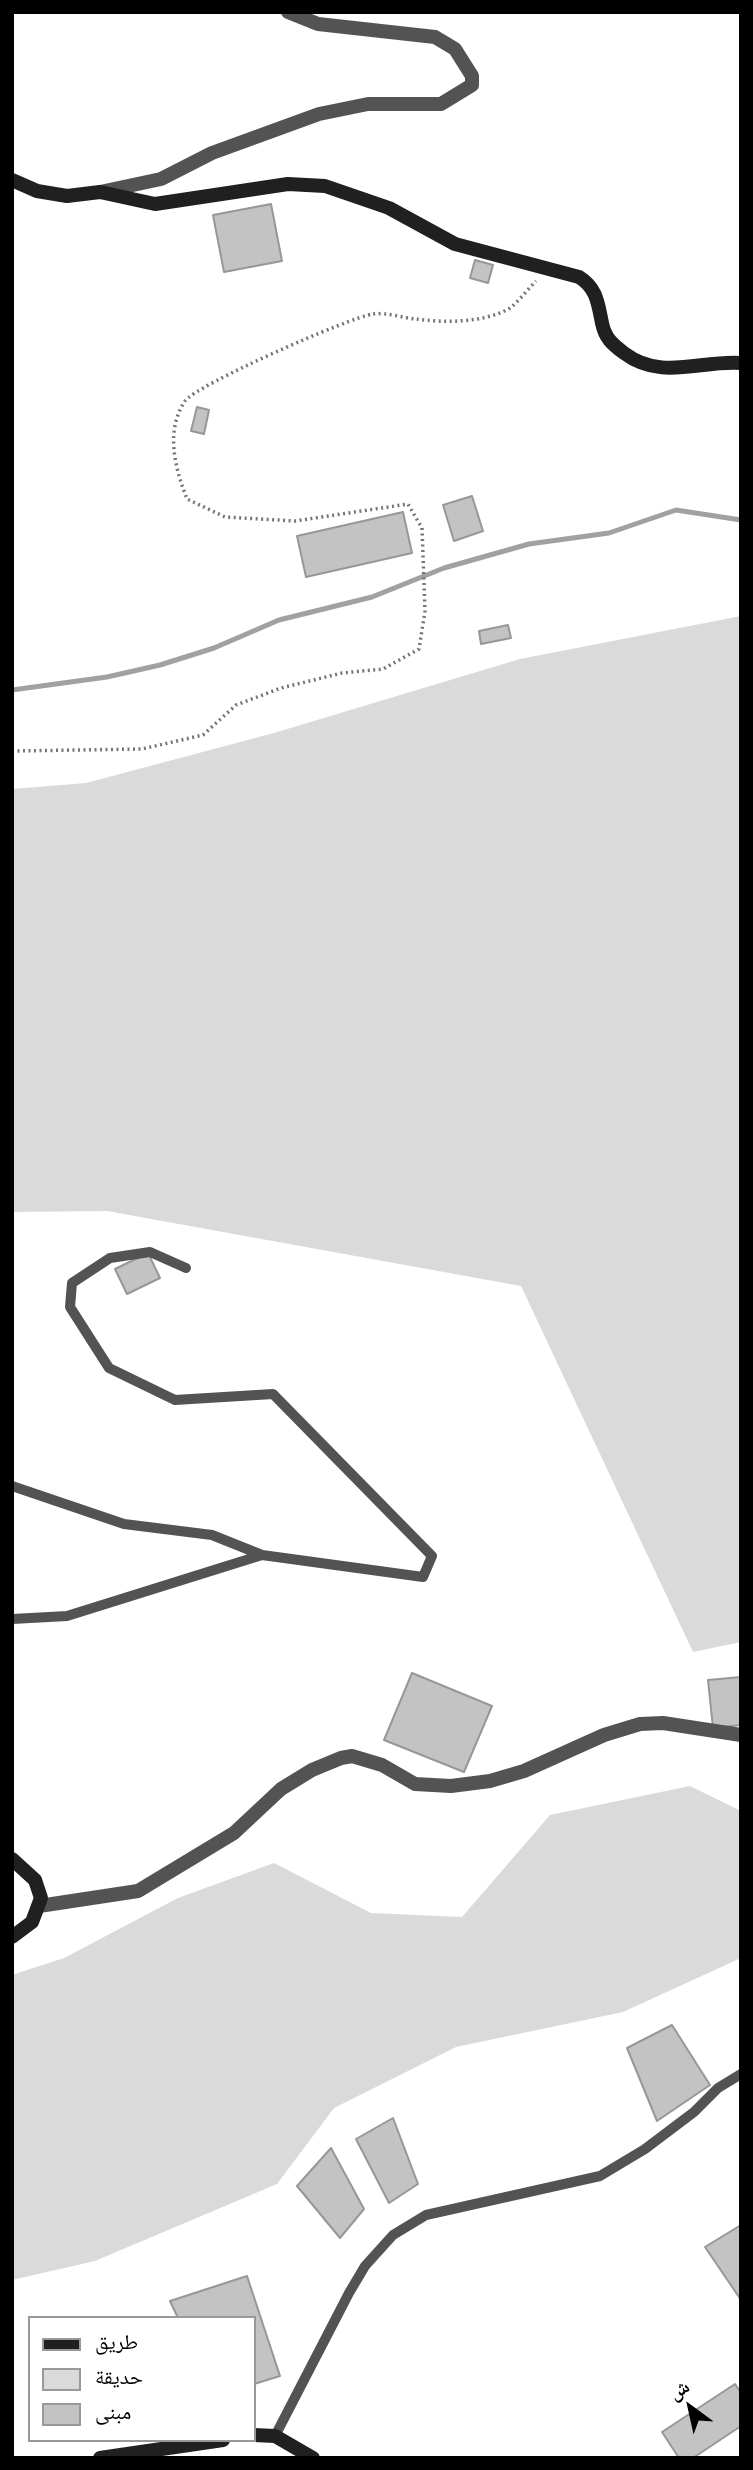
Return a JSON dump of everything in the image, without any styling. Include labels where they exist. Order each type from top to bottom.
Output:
[{"type":"street","points":[[12,180],[37,191],[67,196],[100,192],[161,179],[212,153],[319,114],[368,104],[441,104],[451,101],[472,85],[472,76],[455,49],[435,37],[318,24],[288,12]]},
{"type":"street","points":[[100,192],[155,204],[288,184],[325,186],[389,208],[455,244],[579,276],[595,289],[604,334],[612,345],[632,359],[657,369],[741,363]]},
{"type":"street","points":[[39,1906],[138,1891],[234,1833],[281,1789],[312,1770],[341,1758],[352,1756],[382,1765],[415,1784],[451,1786],[523,1771],[604,1735],[640,1724],[663,1723],[741,1735]]},
{"type":"street","points":[[12,1859],[36,1880],[41,1898],[32,1922],[12,1937]]},
{"type":"street","points":[[256,2435],[275,2436],[313,2458]]},
{"type":"street","points":[[100,2458],[209,2442]]},
{"type":"lane","points":[[12,1486],[124,1524],[212,1535],[262,1555],[423,1577],[432,1556],[273,1394],[175,1400],[109,1368],[70,1307],[72,1283],[110,1258],[150,1252],[186,1268]]},
{"type":"lane","points":[[12,1619],[67,1616],[262,1555]]},
{"type":"lane","points":[[275,2436],[349,2293],[365,2266],[393,2235],[426,2215],[600,2176],[645,2149],[694,2112],[718,2088],[741,2074]]},
{"type":"path","points":[[12,751],[142,749],[203,735],[236,705],[281,688],[342,673],[383,669],[419,649],[425,611],[422,528],[408,505],[295,521],[225,517],[187,499],[178,476],[172,440],[186,400],[222,377],[374,314],[423,320],[473,320],[510,308],[547,269]]},
{"type":"green space","points":[[741,616],[741,1642],[693,1652],[521,1286],[107,1211],[12,1212],[12,789],[86,783],[274,733],[520,659]]},
{"type":"green space","points":[[690,1786],[741,1811],[741,1958],[623,2012],[456,2047],[334,2108],[277,2184],[95,2261],[12,2280],[12,1975],[64,1958],[178,1898],[274,1863],[371,1913],[462,1917],[550,1815]]},
{"type":"building","points":[[271,204],[282,261],[224,272],[213,215]]},
{"type":"building","points":[[475,260],[493,265],[488,283],[470,278]]},
{"type":"building","points":[[197,407],[209,410],[204,434],[191,431]]},
{"type":"building","points":[[472,496],[483,531],[454,541],[443,505]]},
{"type":"building","points":[[403,512],[412,553],[306,577],[297,536]]},
{"type":"building","points":[[508,625],[511,638],[481,644],[479,631]]},
{"type":"building","points":[[148,1253],[160,1278],[127,1294],[115,1269]]},
{"type":"building","points":[[412,1673],[492,1706],[464,1772],[384,1740]]},
{"type":"building","points":[[741,1677],[741,1725],[713,1728],[708,1680]]},
{"type":"building","points":[[672,2025],[710,2085],[657,2121],[627,2048]]},
{"type":"building","points":[[393,2118],[418,2184],[389,2203],[356,2139]]},
{"type":"building","points":[[331,2148],[364,2209],[340,2238],[297,2186]]},
{"type":"building","points":[[741,2225],[741,2300],[705,2247]]},
{"type":"building","points":[[247,2276],[280,2376],[256,2383],[256,2316],[177,2316],[170,2301]]},
{"type":"building","points":[[735,2384],[741,2393],[741,2426],[693,2458],[679,2458],[662,2432]]},
{"type":"waterway","points":[[12,690],[107,677],[160,665],[214,648],[279,620],[372,597],[444,568],[529,544],[609,533],[676,510],[741,520]]}]
